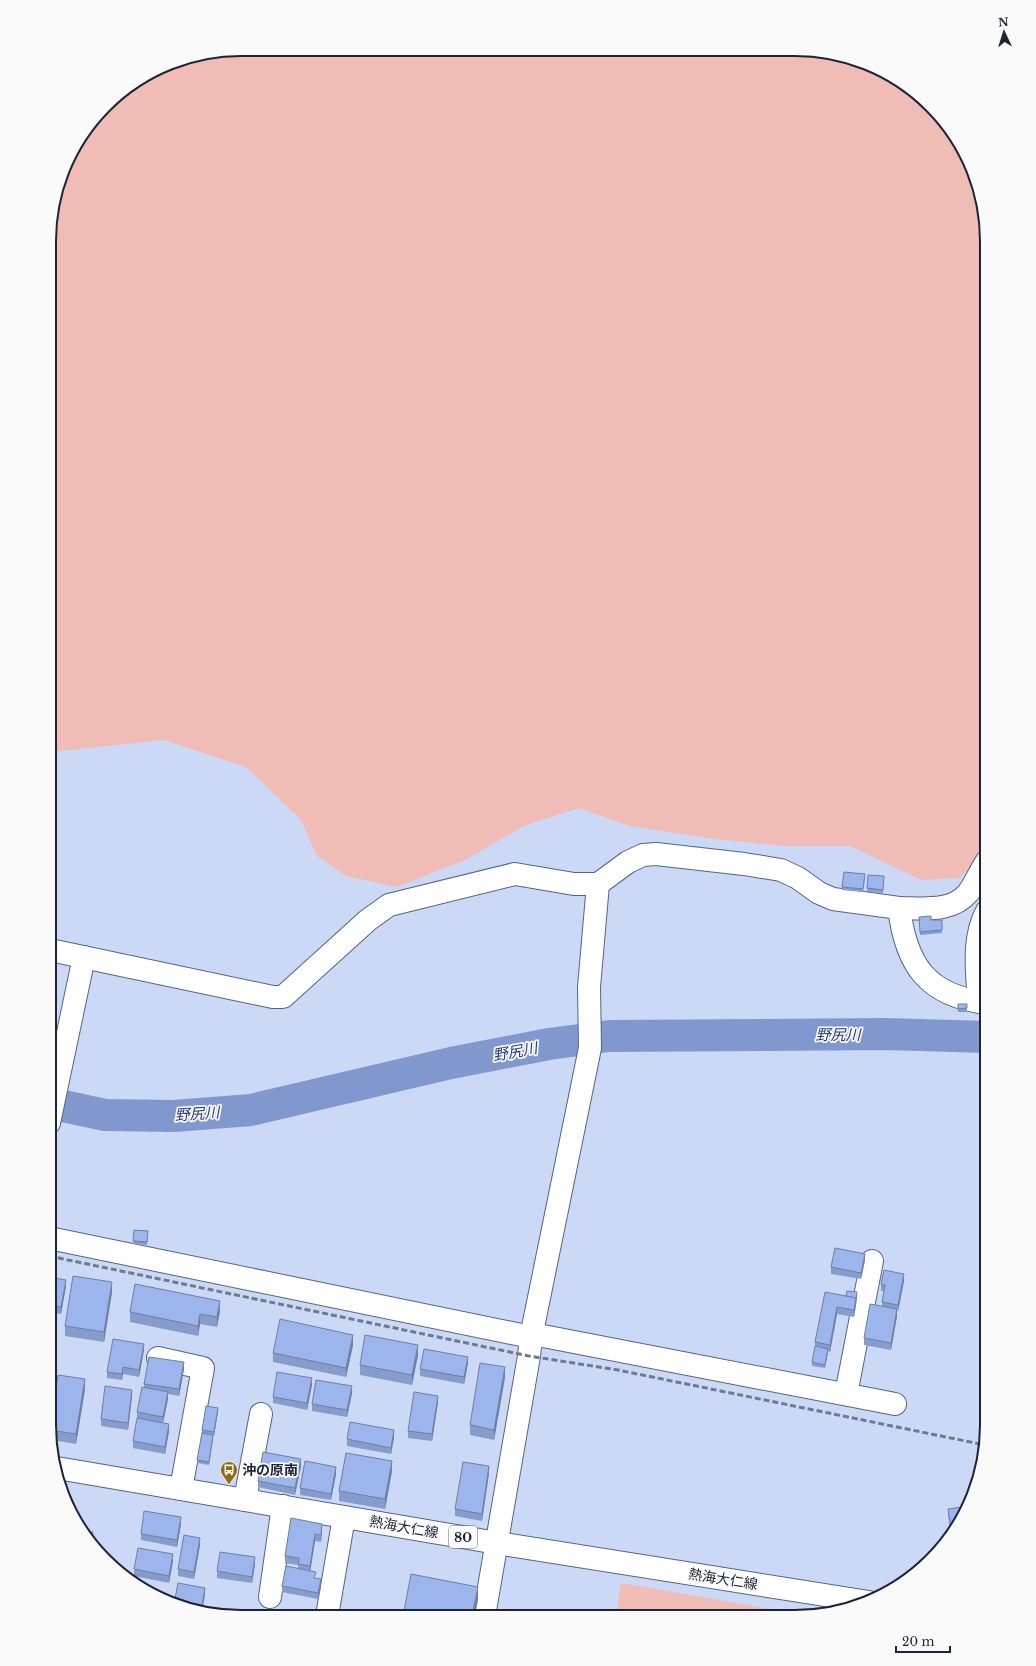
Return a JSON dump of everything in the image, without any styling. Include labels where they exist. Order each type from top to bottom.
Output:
[{"type":"street","points":[[56,951],[273,997],[283,997],[368,920],[389,906],[515,874],[574,884],[598,884],[628,862],[643,855],[656,854],[744,864],[781,870],[798,878],[819,893],[833,899],[899,908],[940,907],[952,905],[960,901],[968,892],[980,872]]},
{"type":"street","points":[[485,1610],[531,1337],[590,1048],[589,987],[598,884]]},
{"type":"street","points":[[899,908],[908,949],[915,965],[924,977],[946,993],[980,1002]]},
{"type":"street","points":[[980,930],[976,958],[980,984]]},
{"type":"street","points":[[56,1088],[84,957]]},
{"type":"street","points":[[56,1239],[531,1337],[543,1336],[895,1404]]},
{"type":"street","points":[[846,1394],[872,1262]]},
{"type":"street","points":[[158,1358],[203,1368],[181,1489]]},
{"type":"street","points":[[244,1500],[261,1414]]},
{"type":"street","name":"熱海大仁線","points":[[61,1469],[497,1543],[855,1600]]},
{"type":"street","points":[[270,1596],[283,1506]]},
{"type":"street","points":[[328,1610],[344,1517]]},
{"type":"shaded area","points":[[229,56],[807,56],[843,62],[877,75],[908,94],[926,110],[942,128],[955,148],[966,170],[974,193],[980,229],[980,852],[977,861],[959,878],[921,880],[850,846],[783,846],[715,839],[630,826],[579,808],[524,826],[465,860],[397,887],[346,876],[317,856],[301,820],[246,767],[164,740],[56,751],[56,229],[62,193],[75,159],[94,128],[110,110],[128,94],[148,81],[170,70],[193,62]]},
{"type":"shaded area","points":[[621,1583],[777,1610],[617,1610]]},
{"type":"building","points":[[844,872],[865,874],[863,889],[842,887]]},
{"type":"building","points":[[868,875],[884,876],[883,890],[867,888]]},
{"type":"building","points":[[931,916],[931,920],[942,920],[942,930],[920,932],[919,917]]},
{"type":"building","points":[[958,1004],[967,1004],[967,1008],[958,1009]]},
{"type":"building","points":[[134,1230],[148,1231],[147,1242],[133,1241]]},
{"type":"building","points":[[835,1248],[865,1254],[861,1273],[831,1267]]},
{"type":"building","points":[[884,1270],[904,1274],[898,1305],[882,1302],[885,1285],[881,1284]]},
{"type":"building","points":[[73,1276],[112,1282],[104,1332],[65,1326]]},
{"type":"building","points":[[56,1278],[66,1280],[61,1307],[56,1306]]},
{"type":"building","points":[[135,1284],[220,1301],[217,1317],[200,1314],[198,1326],[130,1312]]},
{"type":"building","points":[[847,1291],[857,1292],[856,1300],[856,1298],[846,1296]]},
{"type":"building","points":[[825,1292],[856,1298],[854,1310],[837,1307],[830,1345],[815,1342]]},
{"type":"building","points":[[870,1304],[897,1309],[891,1343],[864,1338]]},
{"type":"building","points":[[280,1319],[353,1335],[346,1368],[273,1353]]},
{"type":"building","points":[[365,1335],[418,1345],[412,1375],[360,1365]]},
{"type":"building","points":[[113,1339],[144,1344],[139,1370],[123,1367],[122,1374],[107,1372]]},
{"type":"building","points":[[815,1346],[828,1349],[825,1365],[812,1362]]},
{"type":"building","points":[[424,1349],[468,1357],[464,1377],[420,1369]]},
{"type":"building","points":[[149,1357],[184,1362],[179,1389],[144,1384]]},
{"type":"building","points":[[480,1363],[505,1367],[494,1430],[470,1425]]},
{"type":"building","points":[[277,1372],[312,1378],[307,1403],[273,1397]]},
{"type":"building","points":[[58,1375],[85,1379],[76,1434],[56,1431],[56,1389]]},
{"type":"building","points":[[316,1380],[352,1386],[347,1410],[312,1404]]},
{"type":"building","points":[[105,1386],[132,1390],[128,1423],[101,1419]]},
{"type":"building","points":[[142,1387],[168,1392],[163,1417],[137,1412]]},
{"type":"building","points":[[414,1392],[438,1396],[432,1434],[408,1431]]},
{"type":"building","points":[[206,1406],[218,1408],[214,1432],[202,1430]]},
{"type":"building","points":[[137,1418],[169,1424],[165,1447],[133,1441]]},
{"type":"building","points":[[350,1422],[394,1430],[391,1448],[347,1439]]},
{"type":"building","points":[[202,1433],[213,1435],[209,1462],[197,1460]]},
{"type":"building","points":[[263,1452],[301,1459],[295,1488],[258,1481]]},
{"type":"building","points":[[346,1453],[392,1461],[385,1499],[339,1491]]},
{"type":"building","points":[[305,1461],[336,1467],[331,1494],[300,1488]]},
{"type":"building","points":[[463,1462],[489,1466],[482,1514],[455,1509]]},
{"type":"building","points":[[961,1507],[951,1525],[948,1509]]},
{"type":"building","points":[[144,1511],[181,1517],[177,1540],[141,1534]]},
{"type":"building","points":[[291,1518],[322,1524],[321,1535],[315,1534],[310,1566],[298,1564],[299,1558],[285,1556]]},
{"type":"building","points":[[184,1535],[200,1538],[194,1572],[178,1569]]},
{"type":"building","points":[[138,1548],[173,1554],[169,1576],[134,1569]]},
{"type":"building","points":[[220,1552],[255,1557],[252,1577],[217,1571]]},
{"type":"building","points":[[286,1566],[316,1572],[314,1578],[321,1579],[318,1593],[282,1586]]},
{"type":"building","points":[[411,1574],[478,1587],[473,1610],[404,1610]]},
{"type":"building","points":[[178,1583],[205,1588],[202,1605],[175,1598]]},
{"type":"waterway","name":"野尻川","points":[[56,1104],[105,1115],[174,1116],[251,1110],[451,1063],[549,1044],[609,1036],[886,1034],[980,1037]]},
{"type":"railway","points":[[56,1257],[529,1356],[618,1370],[979,1444]]},
{"type":"place","name":"沖の原南","points":[[229,1485]]}]
